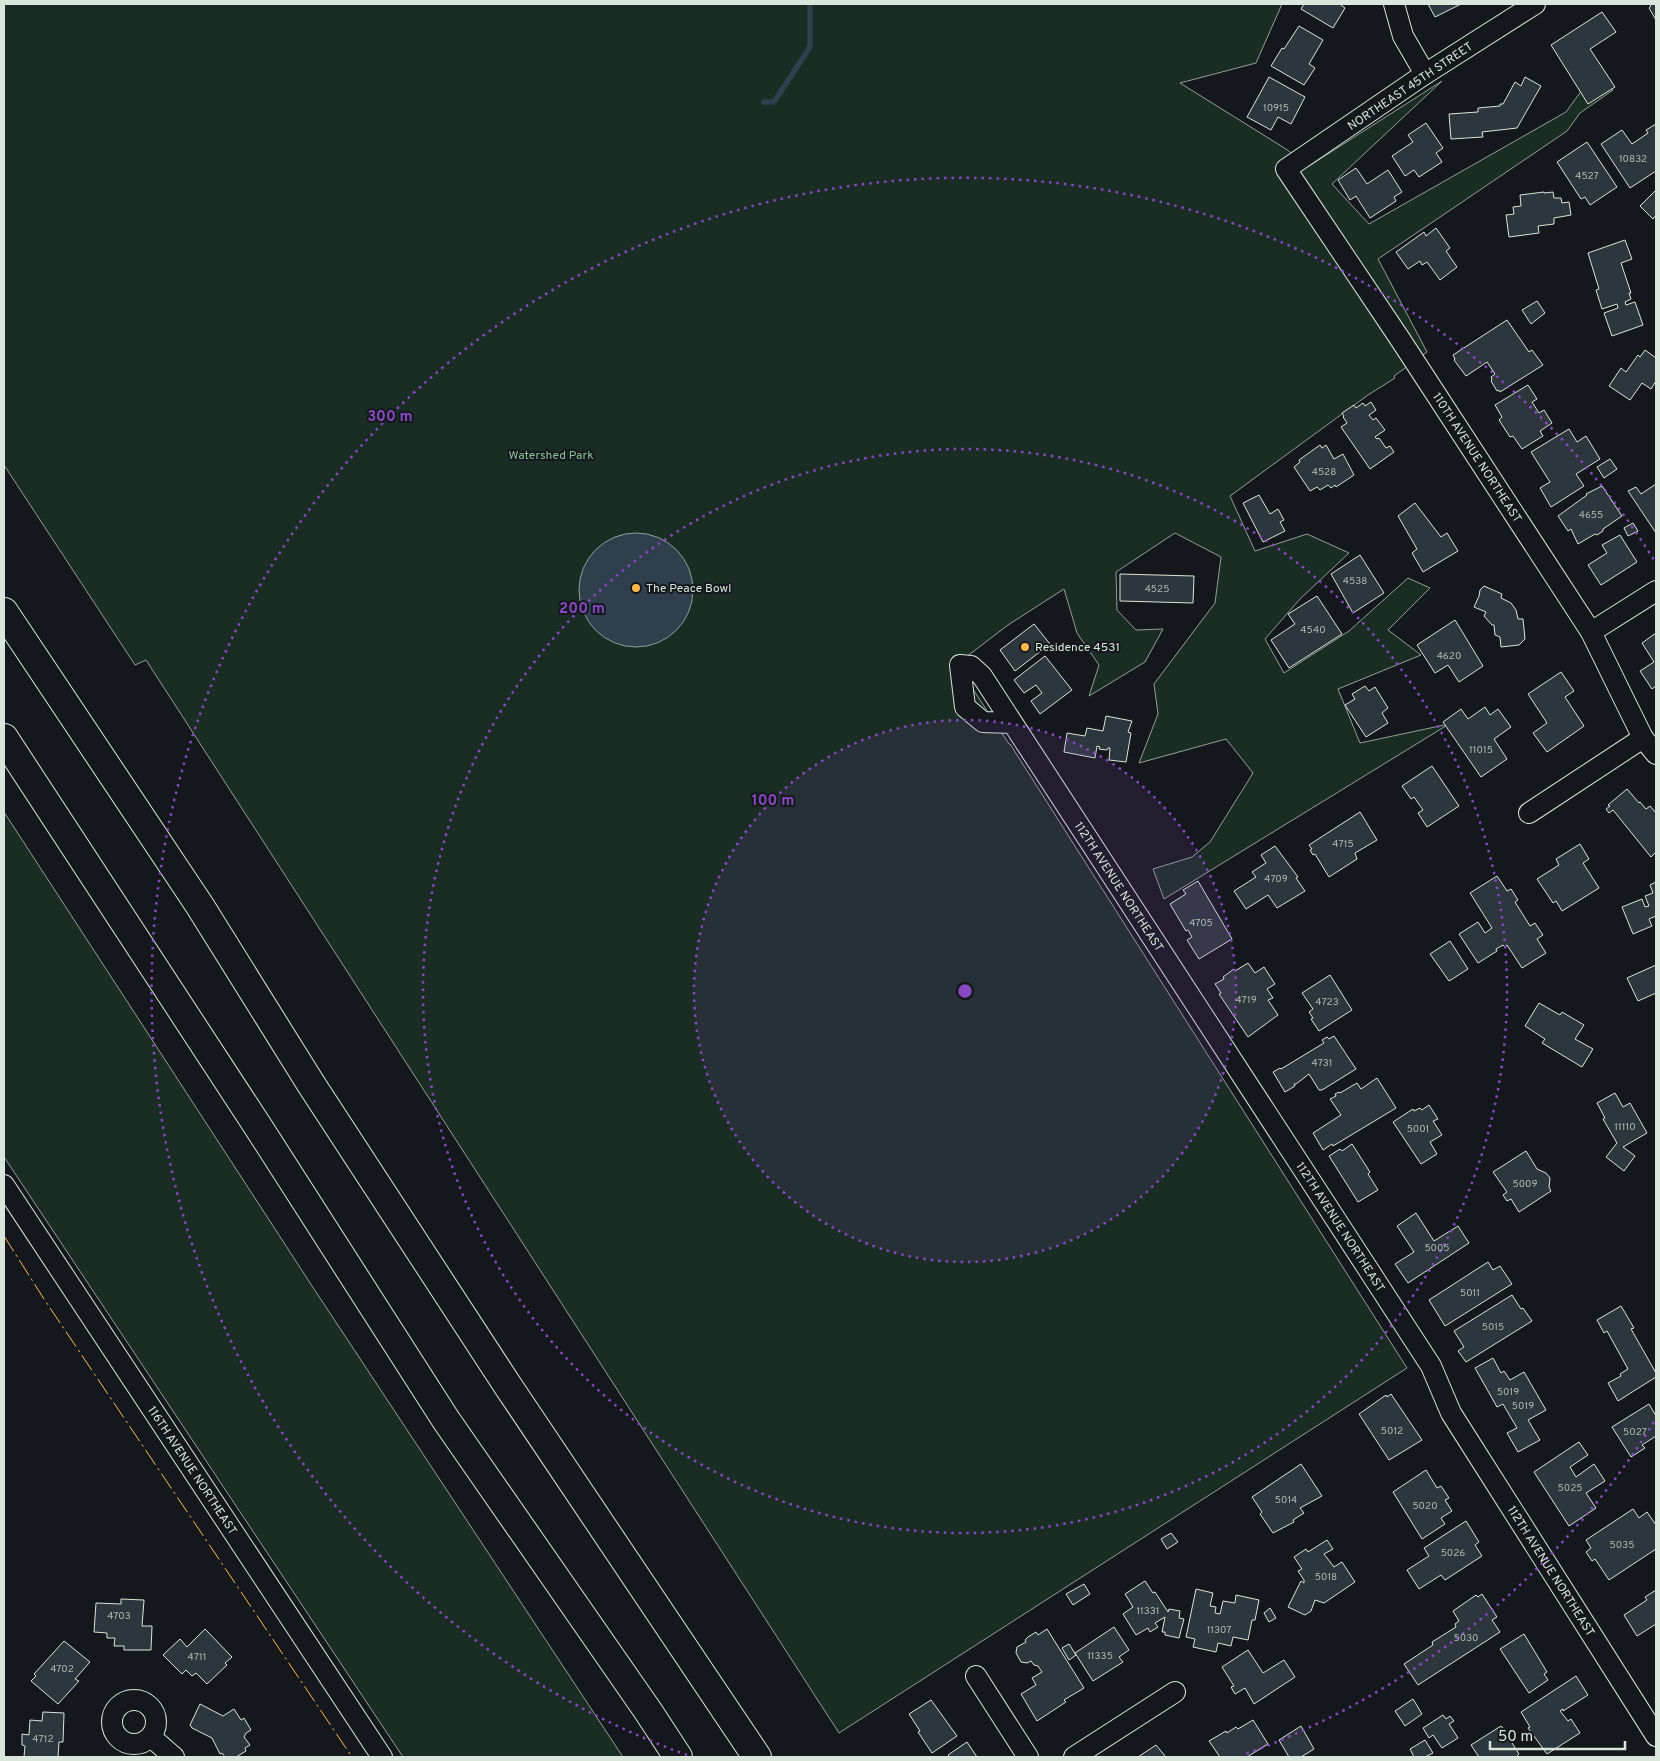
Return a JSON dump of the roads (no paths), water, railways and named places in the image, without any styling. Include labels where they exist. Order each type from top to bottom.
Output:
[{"type":"highway","points":[[4,612],[200,906],[311,1084],[508,1386],[757,1757]]},
{"type":"highway","points":[[4,738],[238,1096],[446,1420],[678,1757]]},
{"type":"street","points":[[1394,4],[1403,36],[1425,74]]},
{"type":"street","name":"NORTHEAST 45TH STREET","points":[[1286,169],[1425,74],[1535,4]]},
{"type":"street","name":"110TH AVENUE NORTHEAST","points":[[1286,169],[1406,347],[1592,632],[1643,738],[1656,754]]},
{"type":"street","points":[[1592,632],[1656,591]]},
{"type":"street","name":"112TH AVENUE NORTHEAST","points":[[1012,723],[1425,1358],[1451,1413],[1656,1736]]},
{"type":"street","points":[[1529,813],[1643,738]]},
{"type":"street","name":"116TH AVENUE NORTHEAST","points":[[4,1185],[382,1757]]},
{"type":"street","points":[[976,1676],[1028,1757]]},
{"type":"street","points":[[1074,1757],[1175,1692]]},
{"type":"street","points":[[151,1737],[174,1757]]},
{"type":"water","name":"The Peace Bowl","points":[[636,533],[658,537],[677,549],[689,568],[693,590],[689,612],[677,631],[658,643],[636,647],[614,643],[595,631],[583,612],[579,590],[583,568],[595,549],[614,537]]},
{"type":"waterway","points":[[764,102],[774,102],[810,47],[810,4]]},
{"type":"place","name":"The Peace Bowl","points":[[636,588]]},
{"type":"place","name":"Residence 4531","points":[[1025,647]]},
{"type":"park label","name":"Watershed Park","points":[[551,455]]}]
